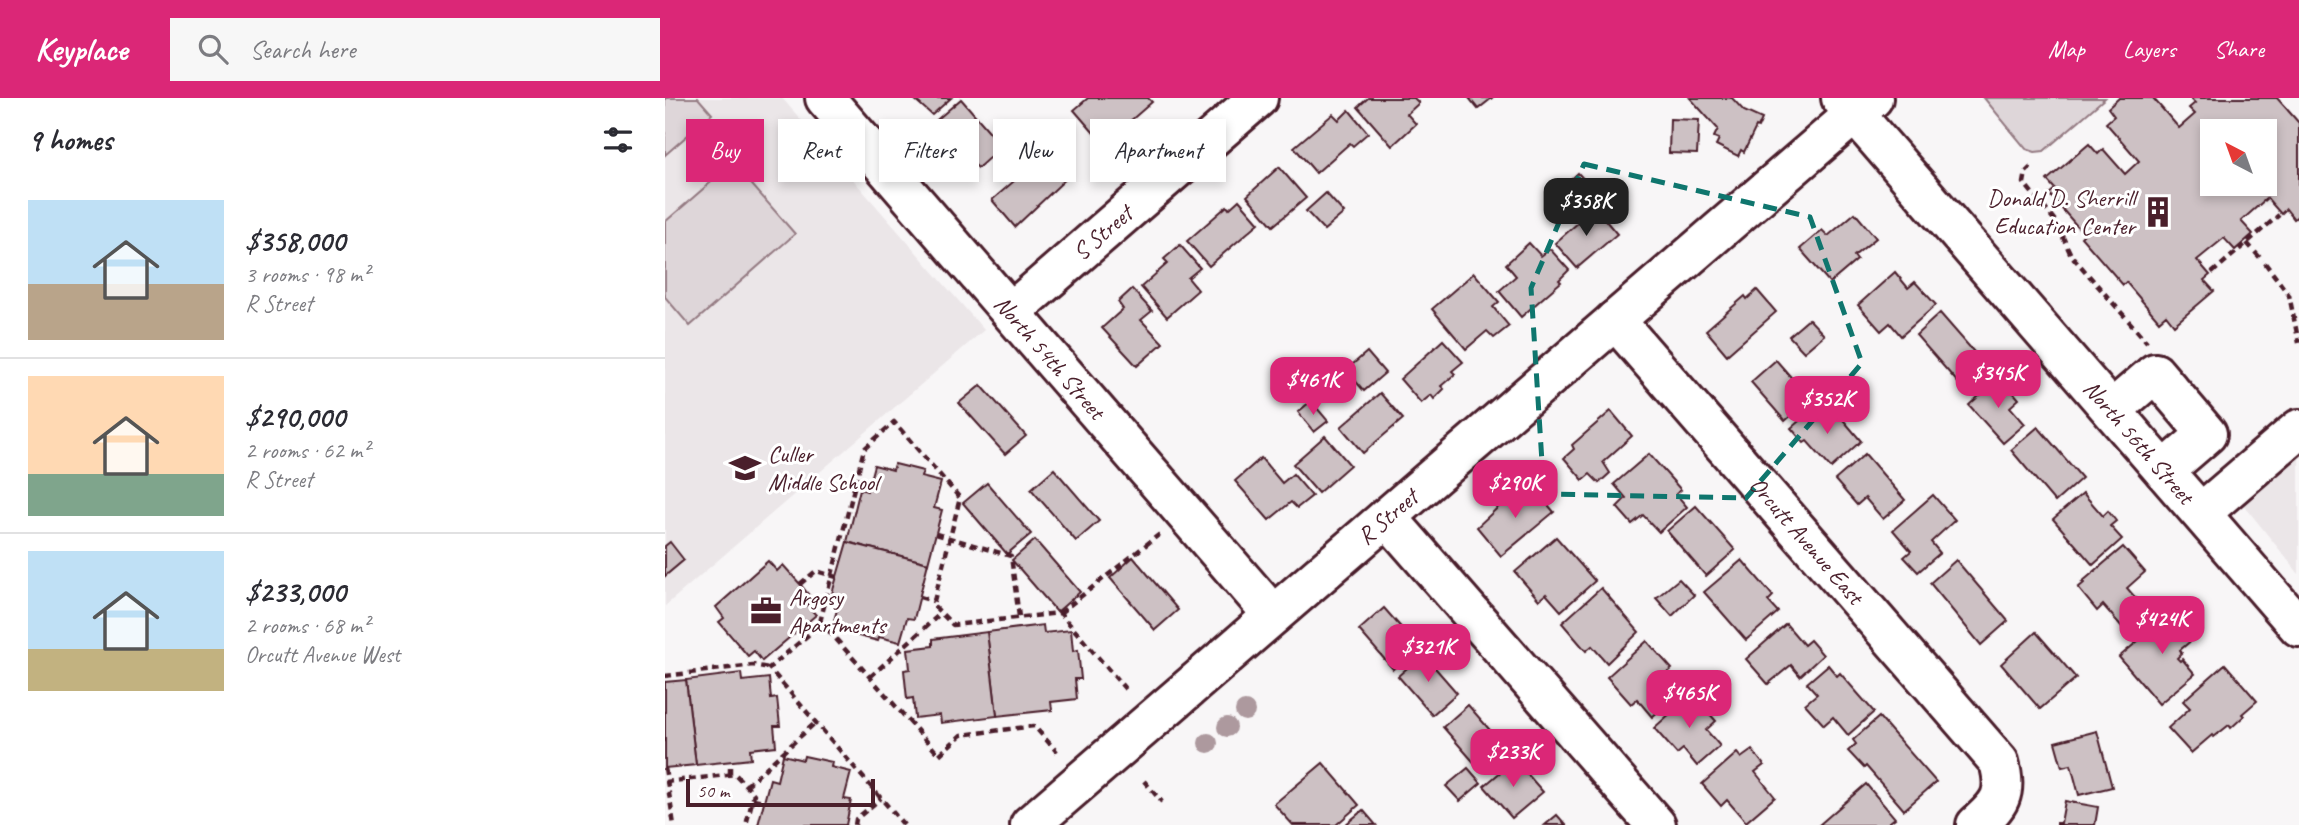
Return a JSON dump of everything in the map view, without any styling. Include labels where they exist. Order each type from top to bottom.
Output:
[{"type":"street","name":"North 54th Street","points":[[825,98],[1273,615]]},
{"type":"street","name":"S Street","points":[[1011,312],[1258,98]]},
{"type":"street","name":"R Street","points":[[1030,825],[1615,320],[1857,103]]},
{"type":"street","name":"North 56th Street","points":[[1857,103],[2112,410],[2299,627]]},
{"type":"street","name":"Orcutt Avenue East","points":[[1615,320],[1999,761],[2004,780],[2002,795],[1993,810],[1976,825]]},
{"type":"street","points":[[2112,410],[2155,373],[2207,434],[2164,471]]},
{"type":"street","points":[[2201,513],[2299,429]]},
{"type":"street","points":[[1387,517],[1656,825]]},
{"type":"path","points":[[2031,167],[2026,172],[2024,183],[2056,222],[2067,250],[2148,344]]},
{"type":"path","points":[[2212,273],[2279,215]]},
{"type":"path","points":[[2247,243],[2289,295],[2299,343]]},
{"type":"path","points":[[769,668],[819,626],[865,449],[894,422],[960,498],[933,601],[933,605],[953,625],[1060,613],[1164,531]]},
{"type":"path","points":[[936,534],[1011,556],[1019,617]]},
{"type":"path","points":[[800,584],[816,571],[834,576]]},
{"type":"path","points":[[920,597],[933,601]]},
{"type":"path","points":[[1060,613],[1128,691]]},
{"type":"path","points":[[870,677],[941,614]]},
{"type":"path","points":[[820,621],[939,755],[961,735],[1034,726],[1057,752]]},
{"type":"path","points":[[665,676],[753,665],[769,668],[904,825]]},
{"type":"path","points":[[746,786],[816,723]]},
{"type":"path","points":[[730,761],[730,774]]},
{"type":"path","points":[[665,768],[674,825]]},
{"type":"path","points":[[667,782],[735,774],[754,794],[746,825]]},
{"type":"path","points":[[1144,781],[1162,802]]},
{"type":"path","points":[[855,825],[856,819],[881,798]]},
{"type":"path","points":[[753,799],[764,801]]},
{"type":"highlighted area","points":[[1584,164],[1810,217],[1862,363],[1746,498],[1544,494],[1531,288]]},
{"type":"shaded area","name":"Culler Middle School","points":[[665,98],[782,98],[800,119],[778,119],[778,182],[855,182],[984,330],[665,606]]},
{"type":"shaded area","points":[[665,98],[698,98],[712,114],[706,119],[686,119],[686,137],[665,155]]},
{"type":"shaded area","points":[[1984,98],[2105,98],[2044,151],[2035,152],[2026,149]]},
{"type":"shaded area","points":[[711,182],[750,182],[795,234],[690,326],[665,297],[665,222]]},
{"type":"shaded area","points":[[2299,406],[2299,574],[2218,473]]},
{"type":"building","points":[[913,98],[951,98],[932,115]]},
{"type":"building","points":[[1088,98],[1148,98],[1152,102],[1132,119],[1090,119],[1090,128],[1074,110]]},
{"type":"building","points":[[1368,98],[1414,98],[1419,103],[1407,114],[1416,124],[1392,146],[1358,107]]},
{"type":"building","points":[[1469,98],[1492,98],[1478,109]]},
{"type":"building","points":[[1690,98],[1732,98],[1744,111],[1762,119],[1744,152],[1741,150],[1738,156],[1716,145],[1719,139],[1714,137],[1718,129]]},
{"type":"building","name":"Donald D. Sherrill Education Center","points":[[2119,98],[2153,98],[2179,128],[2195,114],[2189,108],[2195,103],[2190,98],[2277,98],[2299,123],[2299,215],[2294,219],[2286,209],[2281,214],[2267,198],[2241,221],[2253,234],[2235,250],[2224,238],[2197,260],[2210,275],[2204,280],[2214,291],[2174,325],[2166,315],[2159,321],[2126,282],[2123,285],[2081,237],[2084,234],[2049,194],[2055,189],[2047,180],[2089,144],[2098,154],[2103,149],[2125,174],[2139,161],[2106,123],[2114,116],[2108,108]]},
{"type":"building","points":[[961,99],[978,119],[938,119]]},
{"type":"building","points":[[1349,110],[1368,133],[1353,146],[1350,143],[1316,173],[1294,147],[1333,114],[1339,120]]},
{"type":"building","points":[[1670,119],[1699,120],[1697,154],[1669,153]]},
{"type":"building","points":[[979,120],[993,136],[993,154],[979,167]]},
{"type":"building","points":[[1279,167],[1306,198],[1273,226],[1247,196]]},
{"type":"building","points":[[1578,173],[1595,192],[1579,207],[1562,188]]},
{"type":"building","points":[[1013,182],[1063,182],[1015,227],[992,200]]},
{"type":"building","points":[[1326,193],[1344,213],[1324,230],[1306,211]]},
{"type":"building","points":[[1239,200],[1259,223],[1209,266],[1187,241],[1227,206],[1229,209]]},
{"type":"building","points":[[1595,208],[1617,234],[1577,268],[1555,243]]},
{"type":"building","points":[[1855,213],[1876,238],[1854,256],[1857,260],[1830,283],[1800,249],[1822,230],[1828,236]]},
{"type":"building","points":[[1529,243],[1541,256],[1550,249],[1569,270],[1559,280],[1561,282],[1521,317],[1499,291],[1516,276],[1506,264]]},
{"type":"building","points":[[1180,245],[1200,268],[1188,278],[1198,290],[1167,317],[1141,287],[1168,263],[1164,259]]},
{"type":"building","points":[[1895,272],[1908,288],[1915,282],[1936,305],[1901,336],[1890,323],[1881,331],[1858,305]]},
{"type":"building","points":[[1474,273],[1499,302],[1493,307],[1509,326],[1494,338],[1487,331],[1466,349],[1432,309]]},
{"type":"building","points":[[1132,289],[1152,311],[1141,320],[1163,343],[1137,366],[1102,328],[1123,309],[1118,302]]},
{"type":"building","points":[[1757,290],[1776,312],[1727,355],[1706,330],[1745,296],[1747,299]]},
{"type":"building","points":[[1940,313],[1974,352],[1972,354],[1981,365],[1960,385],[1916,335]]},
{"type":"building","points":[[1809,319],[1824,335],[1804,352],[1789,336]]},
{"type":"building","points":[[1443,340],[1463,362],[1452,371],[1455,374],[1441,386],[1444,389],[1434,399],[1431,395],[1421,403],[1400,379]]},
{"type":"building","points":[[1367,352],[1385,373],[1364,391],[1346,370]]},
{"type":"building","points":[[1776,360],[1810,399],[1785,421],[1751,382]]},
{"type":"building","points":[[2000,377],[2019,399],[2010,407],[2025,424],[2003,443],[1969,405]]},
{"type":"building","points":[[981,385],[1026,436],[1005,454],[959,403]]},
{"type":"building","points":[[1380,393],[1403,419],[1363,453],[1341,427]]},
{"type":"building","points":[[1311,401],[1328,421],[1314,432],[1298,412]]},
{"type":"building","points":[[1813,409],[1822,419],[1834,409],[1861,441],[1831,468],[1807,441],[1804,443],[1791,428]]},
{"type":"building","points":[[1611,411],[1632,436],[1603,462],[1610,473],[1599,483],[1590,474],[1583,480],[1564,458],[1574,449],[1572,445]]},
{"type":"building","points":[[2038,427],[2082,478],[2055,502],[2011,450]]},
{"type":"building","points":[[1325,436],[1350,465],[1318,493],[1293,464]]},
{"type":"building","points":[[1649,454],[1681,490],[1676,494],[1687,507],[1659,532],[1643,515],[1632,524],[1617,507],[1626,498],[1614,484]]},
{"type":"building","points":[[1865,454],[1905,500],[1883,519],[1865,498],[1857,505],[1835,480]]},
{"type":"building","points":[[1261,458],[1282,483],[1293,474],[1312,496],[1297,508],[1291,502],[1269,520],[1235,481]]},
{"type":"building","points":[[895,464],[923,471],[921,477],[941,482],[934,508],[942,510],[928,563],[847,542],[860,489],[867,491],[874,465],[893,470]]},
{"type":"building","points":[[1054,469],[1099,521],[1076,541],[1031,489]]},
{"type":"building","points":[[987,483],[1031,534],[1007,554],[963,503]]},
{"type":"building","points":[[1532,486],[1554,512],[1501,556],[1477,527],[1508,498],[1511,501],[1515,497],[1516,499]]},
{"type":"building","points":[[2083,493],[2103,516],[2108,511],[2116,521],[2110,526],[2122,539],[2093,565],[2053,519]]},
{"type":"building","points":[[1933,495],[1955,520],[1931,542],[1940,553],[1918,572],[1904,557],[1911,551],[1893,530]]},
{"type":"building","points":[[1696,506],[1735,550],[1706,576],[1667,531]]},
{"type":"building","points":[[1556,537],[1595,581],[1561,611],[1546,594],[1539,600],[1515,572]]},
{"type":"building","points":[[1035,540],[1080,592],[1057,612],[1012,560]]},
{"type":"building","points":[[670,542],[684,560],[665,576],[665,546]]},
{"type":"building","points":[[847,542],[928,563],[914,619],[907,618],[900,642],[879,637],[878,641],[851,634],[853,629],[833,624],[840,599],[831,597]]},
{"type":"building","points":[[2123,547],[2145,572],[2127,588],[2145,609],[2123,628],[2103,605],[2097,611],[2078,588]]},
{"type":"building","points":[[1133,557],[1178,610],[1155,630],[1110,578]]},
{"type":"building","points":[[1742,560],[1773,596],[1768,601],[1778,612],[1746,640],[1704,592]]},
{"type":"building","points":[[1956,560],[2008,621],[1981,645],[1930,583]]},
{"type":"building","name":"Argosy Apartments","points":[[768,561],[777,571],[783,565],[800,584],[812,599],[807,605],[816,615],[762,661],[754,651],[748,656],[719,622],[724,618],[716,607]]},
{"type":"building","points":[[1679,579],[1694,595],[1672,616],[1656,598]]},
{"type":"building","points":[[1601,588],[1639,632],[1607,663],[1592,646],[1586,651],[1562,623]]},
{"type":"building","points":[[1384,608],[1419,648],[1393,669],[1359,630]]},
{"type":"building","points":[[2177,608],[2199,634],[2180,650],[2182,653],[2177,658],[2180,661],[2182,659],[2195,674],[2159,704],[2119,657]]},
{"type":"building","points":[[1786,624],[1804,645],[1810,640],[1823,655],[1800,676],[1791,665],[1768,684],[1746,659]]},
{"type":"building","points":[[1043,625],[1044,633],[1071,630],[1073,651],[1078,650],[1081,679],[1075,679],[1077,699],[1051,702],[1052,710],[997,716],[987,632]]},
{"type":"building","points":[[987,632],[997,716],[941,723],[940,715],[915,718],[913,698],[907,699],[904,670],[910,669],[908,649],[933,646],[933,639]]},
{"type":"building","points":[[2036,632],[2076,678],[2040,709],[2001,664]]},
{"type":"building","points":[[1647,641],[1672,669],[1660,679],[1675,697],[1652,717],[1637,699],[1631,704],[1607,677]]},
{"type":"building","points":[[1423,654],[1457,693],[1432,715],[1398,676]]},
{"type":"building","points":[[2225,664],[2257,701],[2231,728],[2229,725],[2214,737],[2212,735],[2191,753],[2168,728],[2190,708],[2183,701]]},
{"type":"building","points":[[1828,665],[1837,676],[1840,673],[1874,712],[1848,735],[1833,717],[1824,725],[1805,704],[1817,694],[1807,683]]},
{"type":"building","points":[[741,673],[742,681],[769,678],[771,699],[777,698],[780,726],[774,726],[776,746],[750,749],[751,759],[696,765],[686,680]]},
{"type":"building","points":[[686,680],[696,765],[665,768],[665,682]]},
{"type":"building","points":[[1692,694],[1716,721],[1706,730],[1720,746],[1697,766],[1683,749],[1677,754],[1654,728]]},
{"type":"building","points":[[1468,705],[1503,745],[1478,767],[1443,727]]},
{"type":"building","points":[[1879,717],[1936,782],[1904,810],[1866,766],[1864,768],[1848,751],[1856,744],[1853,740]]},
{"type":"building","points":[[2097,731],[2112,787],[2079,795],[2071,765],[2062,767],[2055,742]]},
{"type":"building","points":[[1752,750],[1764,765],[1755,772],[1775,797],[1746,822],[1727,800],[1721,806],[1702,784],[1737,753],[1741,758]]},
{"type":"building","points":[[783,755],[803,760],[804,756],[832,762],[831,767],[851,772],[844,799],[851,800],[846,825],[758,825],[770,779],[777,781]]},
{"type":"building","points":[[1515,760],[1543,792],[1512,818],[1484,786]]},
{"type":"building","points":[[1323,763],[1359,805],[1336,825],[1293,825],[1274,804]]},
{"type":"building","points":[[1468,768],[1481,783],[1460,801],[1446,786]]},
{"type":"building","points":[[1866,784],[1895,818],[1886,825],[1819,825]]},
{"type":"building","points":[[2065,801],[2098,807],[2095,825],[2057,825],[2061,823]]},
{"type":"building","points":[[1363,810],[1376,825],[1345,825]]},
{"type":"building","points":[[1557,815],[1566,825],[1545,825]]},
{"type":"place","name":"Donald D. Sherrill Education Center","points":[[2158,212]]},
{"type":"place","name":"Culler Middle School","points":[[745,468]]},
{"type":"place","name":"Argosy Apartments","points":[[766,611]]}]
